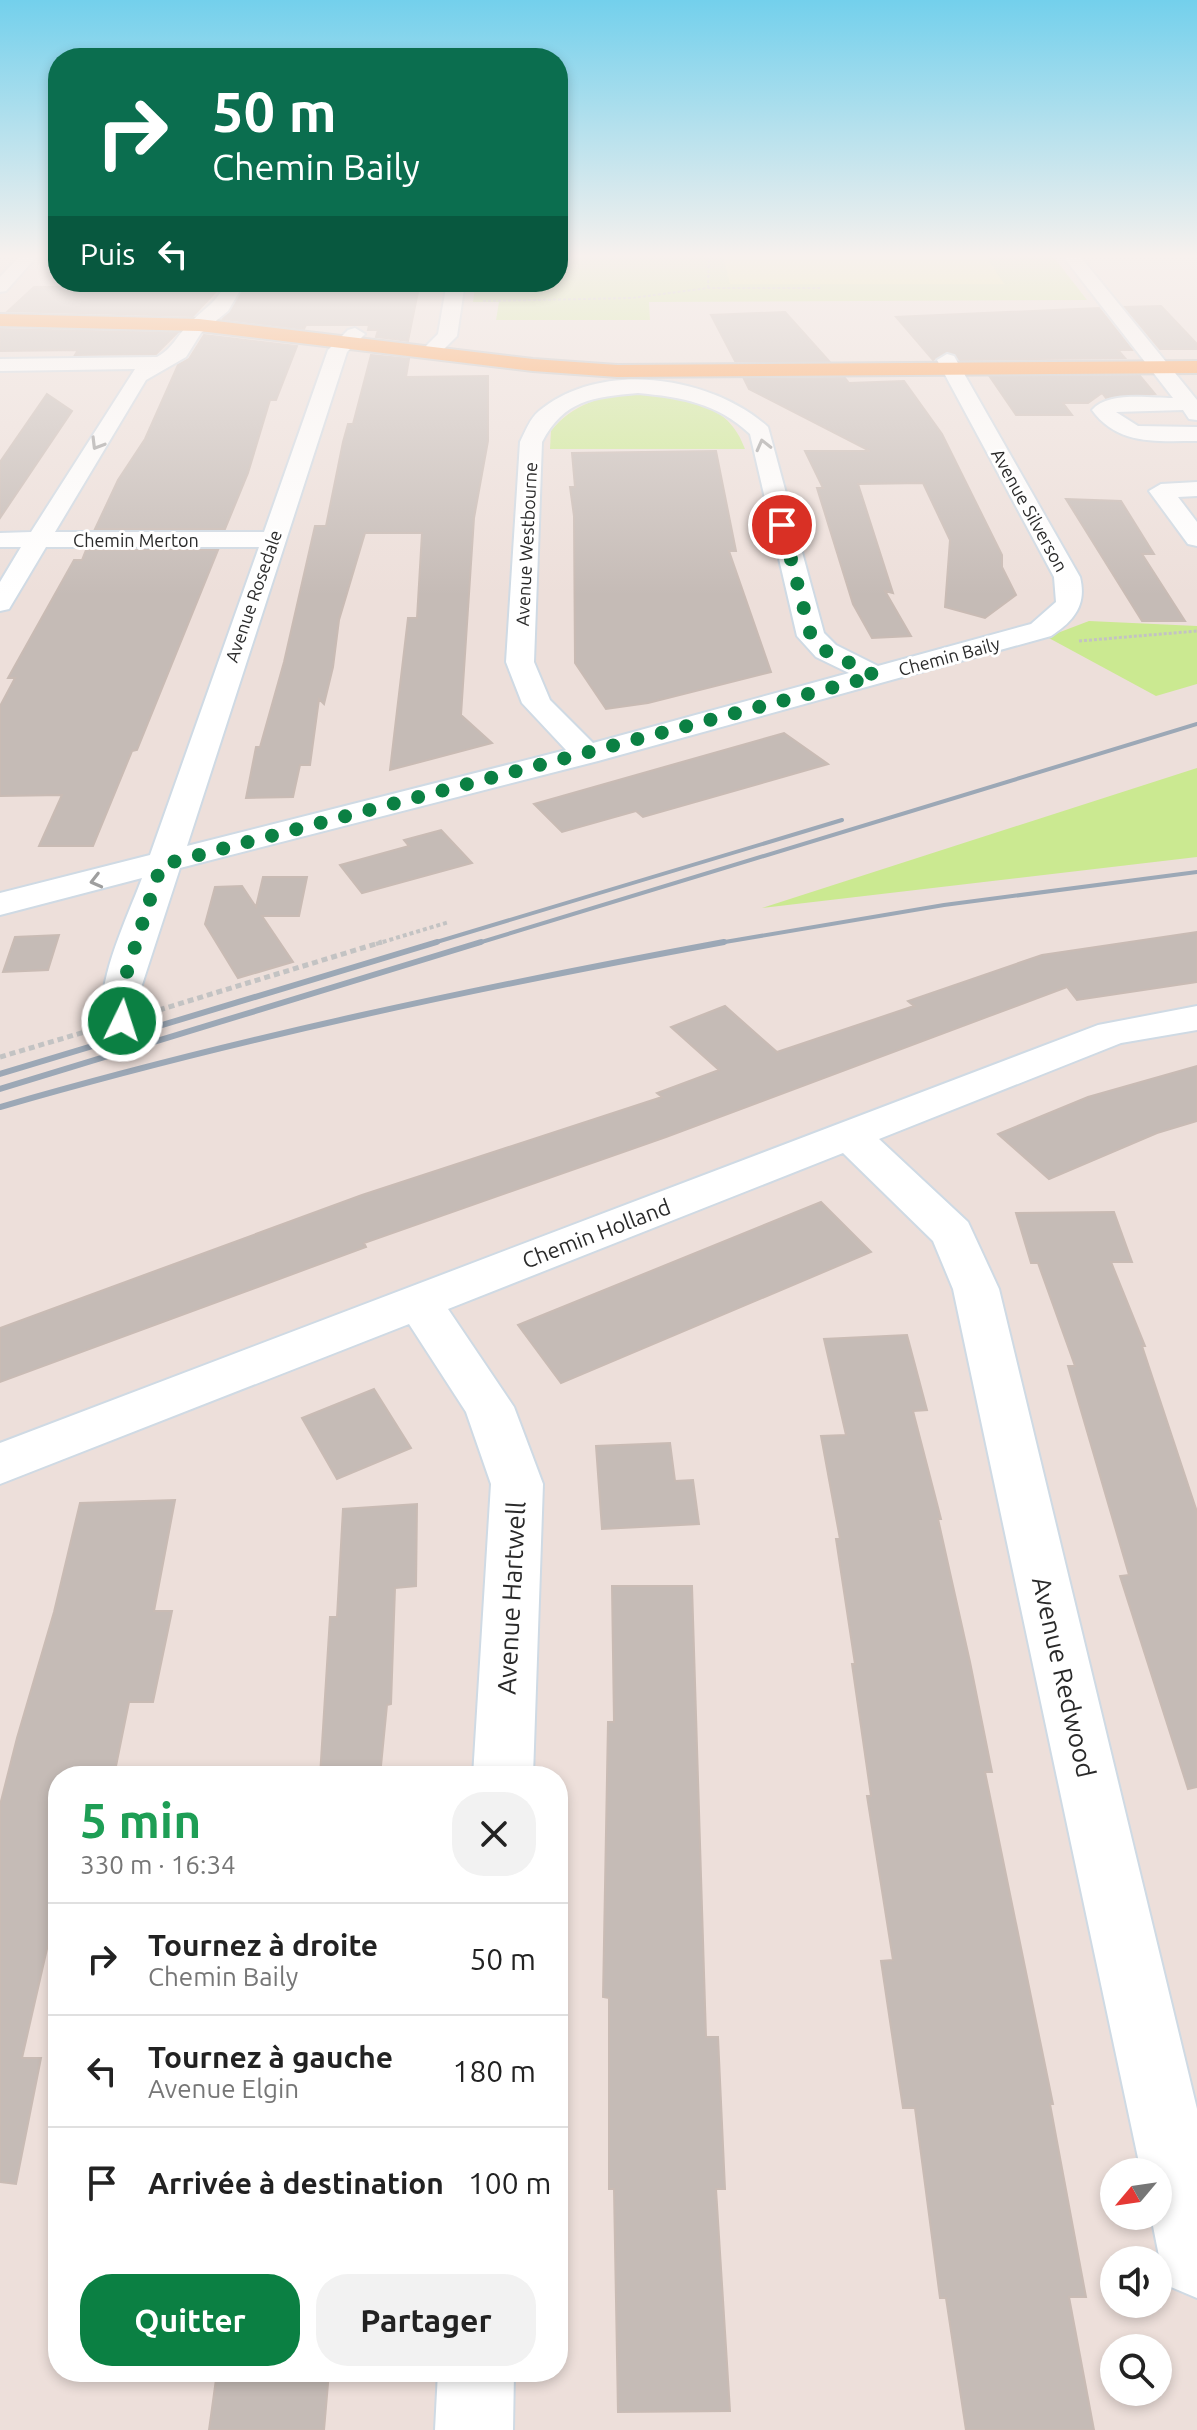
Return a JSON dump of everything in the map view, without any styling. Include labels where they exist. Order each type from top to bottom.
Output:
[{"type":"main road","points":[[583,368],[616,373],[808,368]]},
{"type":"street","points":[[0,603],[138,376],[151,368]]},
{"type":"street","name":"Avenue Rosedale","points":[[122,1021],[120,994],[161,865],[332,368]]},
{"type":"street","name":"Avenue Silverson","points":[[952,368],[1067,577],[1072,593],[1070,606],[1059,619]]},
{"type":"street","points":[[1161,368],[1192,409]]},
{"type":"street","points":[[616,373],[697,394],[733,409],[754,424],[760,432],[811,636],[826,651],[876,676]]},
{"type":"street","name":"Avenue Westbourne","points":[[587,754],[537,703],[520,662],[531,442],[534,428],[550,411],[616,373]]},
{"type":"street","points":[[1192,409],[1114,405],[1103,410],[1113,425],[1142,434],[1197,434]]},
{"type":"street","points":[[1197,489],[1161,491],[1197,539]]},
{"type":"street","name":"Chemin Merton","points":[[0,540],[272,539]]},
{"type":"street","name":"Chemin Baily","points":[[0,904],[587,754],[1041,630],[1059,619]]},
{"type":"street","name":"Chemin Holland","points":[[0,1464],[1112,1033],[1197,1018]]},
{"type":"street","name":"Avenue Redwood","points":[[850,1135],[952,1233],[976,1289],[1197,2261]]},
{"type":"street","name":"Avenue Hartwell","points":[[419,1302],[489,1407],[517,1484],[503,1766]]},
{"type":"street","points":[[474,2430],[476,2382]]},
{"type":"path","points":[[1078,641],[1197,631]]},
{"type":"path","points":[[0,1057],[449,922]]},
{"type":"green space","points":[[637,393],[670,396],[702,404],[728,421],[745,449],[550,449],[551,431],[578,408],[600,399]]},
{"type":"green space","points":[[1089,621],[1197,626],[1197,684],[1156,696],[1047,637]]},
{"type":"green space","points":[[1197,768],[1197,857],[762,908]]},
{"type":"building","points":[[176,368],[288,368],[276,400],[270,400],[248,473],[225,529],[95,529],[118,480],[145,439]]},
{"type":"building","points":[[368,368],[407,368],[406,377],[488,376],[488,441],[474,518],[461,715],[492,743],[390,770],[408,618],[417,618],[422,533],[365,533],[339,620],[324,704],[319,699],[310,765],[300,765],[293,797],[246,798],[256,747],[260,747],[284,662],[315,526],[326,526],[343,442],[348,424],[353,424]]},
{"type":"building","points":[[1140,376],[1155,394],[1106,398],[1102,393],[1088,403],[1063,403],[1072,415],[1016,415],[990,377]]},
{"type":"building","points":[[845,378],[849,383],[904,381],[942,434],[1002,555],[1002,567],[1016,595],[985,618],[945,607],[950,540],[923,483],[858,484],[893,593],[885,591],[911,636],[872,638],[853,604],[817,488],[823,488],[805,451],[870,451],[749,389],[744,379]]},
{"type":"building","points":[[47,394],[72,411],[0,518],[0,462]]},
{"type":"building","points":[[716,451],[736,551],[729,551],[771,672],[648,703],[606,709],[575,663],[574,516],[570,487],[575,487],[572,453]]},
{"type":"building","points":[[1066,499],[1121,501],[1154,554],[1142,554],[1185,621],[1142,621]]},
{"type":"building","points":[[86,550],[218,550],[137,750],[132,751],[93,846],[39,846],[62,795],[0,796],[0,706],[15,678],[8,678],[74,560],[82,560]]},
{"type":"building","points":[[784,733],[828,764],[643,817],[636,811],[562,832],[534,804]]},
{"type":"building","points":[[441,830],[472,863],[362,893],[340,865],[409,846],[404,840]]},
{"type":"building","points":[[263,877],[307,877],[299,916],[262,916],[293,962],[238,978],[205,924],[215,887],[242,886],[256,907]]},
{"type":"building","points":[[1197,932],[1197,982],[1077,1000],[1067,987],[666,1137],[364,1243],[366,1247],[0,1382],[0,1328],[362,1195],[662,1097],[657,1093],[719,1070],[671,1027],[725,1006],[777,1052],[914,1006],[908,1001],[1042,955]]},
{"type":"building","points":[[59,935],[48,970],[3,972],[15,937]]},
{"type":"building","points":[[1197,1066],[1197,1121],[1157,1133],[1049,1179],[998,1134],[1088,1097]]},
{"type":"building","points":[[821,1202],[871,1252],[561,1383],[518,1325]]},
{"type":"building","points":[[1114,1212],[1132,1262],[1111,1262],[1145,1346],[1142,1346],[1197,1512],[1197,1787],[1188,1789],[1120,1576],[1129,1575],[1068,1366],[1075,1366],[1038,1263],[1031,1263],[1016,1213]]},
{"type":"building","points":[[907,1335],[927,1410],[913,1411],[941,1519],[938,1519],[992,1772],[985,1772],[1053,2104],[1050,2104],[1086,2297],[1069,2297],[1094,2430],[966,2430],[946,2298],[940,2298],[915,2108],[903,2108],[881,1961],[893,1960],[867,1796],[871,1796],[836,1539],[840,1539],[821,1436],[846,1435],[824,1339]]},
{"type":"building","points":[[374,1389],[411,1448],[337,1479],[302,1418]]},
{"type":"building","points":[[670,1443],[675,1481],[693,1480],[699,1524],[602,1529],[596,1446]]},
{"type":"building","points":[[175,1500],[154,1611],[172,1611],[153,1702],[129,1702],[116,1766],[48,1766],[48,1945],[22,2058],[41,2058],[16,2184],[0,2182],[0,1805],[54,1612],[80,1503]]},
{"type":"building","points":[[417,1504],[416,1586],[395,1588],[391,1704],[387,1705],[381,1766],[321,1766],[330,1617],[337,1617],[343,1509]]},
{"type":"building","points":[[612,1586],[692,1586],[706,2037],[718,2037],[725,2189],[716,2189],[730,2411],[618,2412],[614,2189],[609,2189],[609,1998],[603,1997],[608,1722],[614,1722]]},
{"type":"building","points":[[216,2382],[328,2382],[324,2430],[209,2430]]},
{"type":"railway","points":[[475,944],[1197,724]]},
{"type":"railway","points":[[430,944],[842,820]]},
{"type":"railway","points":[[718,943],[944,905],[1197,872]]},
{"type":"railway","points":[[0,1074],[437,942]]},
{"type":"railway","points":[[0,1089],[481,942]]},
{"type":"railway","points":[[718,943],[724,942]]},
{"type":"railway","points":[[0,1107],[270,1036],[542,977],[718,943]]},
{"type":"railway","points":[[713,944],[718,943]]},
{"type":"route","points":[[122,1021],[120,994],[161,865],[876,676],[826,651],[811,636],[782,525]]}]
